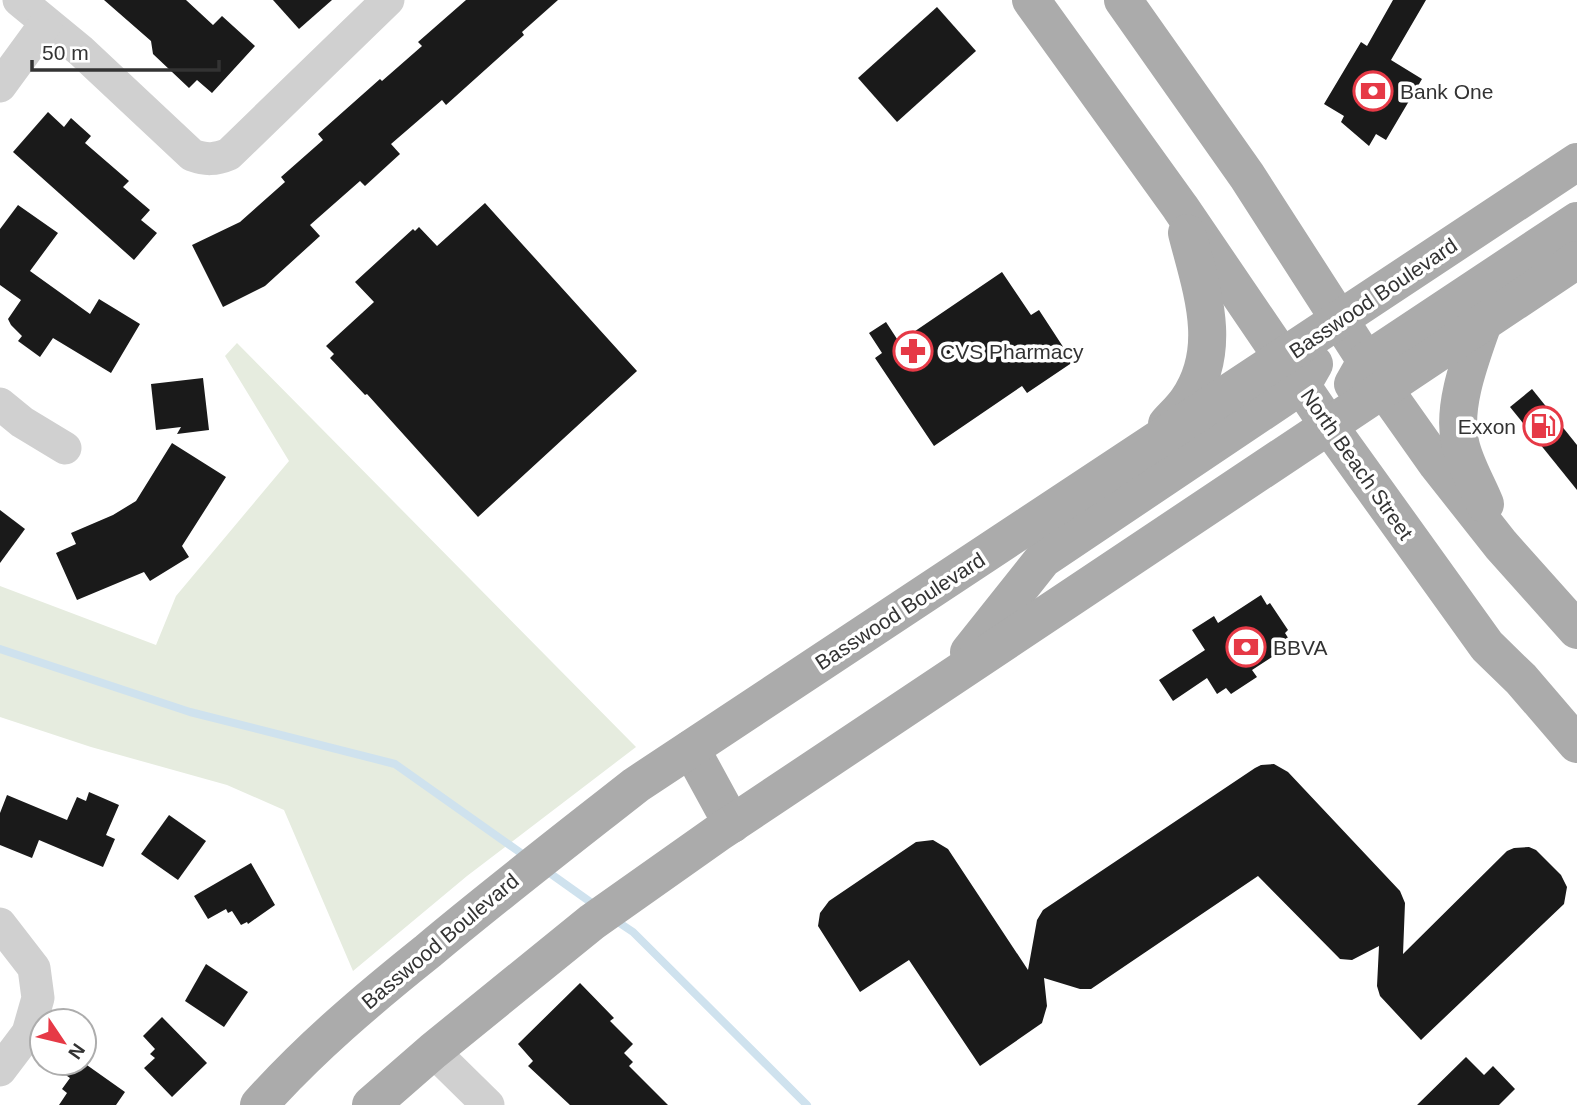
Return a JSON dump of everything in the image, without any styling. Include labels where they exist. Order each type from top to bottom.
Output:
[{"type":"main road","name":"North Beach Street","points":[[1031,0],[1180,207],[1329,426],[1487,646],[1521,678],[1577,744]]},
{"type":"main road","points":[[1123,0],[1247,176],[1375,375],[1437,464],[1501,545],[1577,629]]},
{"type":"main road","name":"Basswood Boulevard","points":[[259,1105],[292,1068],[374,995],[507,885],[636,785],[1146,447],[1292,371],[1339,320],[1577,162]]},
{"type":"main road","points":[[1146,447],[1189,400],[1204,367],[1208,345],[1206,307],[1180,207]]},
{"type":"main road","points":[[371,1105],[570,940],[646,884],[1329,426],[1375,375],[1577,220]]},
{"type":"main road","points":[[1375,375],[1483,323],[1577,260]]},
{"type":"main road","points":[[1483,323],[1464,382],[1460,442],[1501,545]]},
{"type":"main road","points":[[946,681],[1043,559],[1292,371]]},
{"type":"main road","points":[[691,749],[732,824]]},
{"type":"street","points":[[19,0],[98,66],[192,155],[206,160],[229,154],[388,0]]},
{"type":"street","points":[[0,86],[46,23]]},
{"type":"street","points":[[0,404],[22,422],[65,448]]},
{"type":"street","points":[[0,924],[19,945],[34,968],[38,998],[28,1033],[0,1070]]},
{"type":"street","points":[[433,1051],[488,1105]]},
{"type":"shaded area","points":[[237,343],[636,747],[467,876],[353,971],[284,810],[227,785],[91,747],[0,717],[0,586],[156,645],[176,596],[289,461],[225,356]]},
{"type":"building","points":[[104,0],[186,0],[213,25],[222,16],[255,46],[212,93],[197,80],[189,88],[153,54],[151,41]]},
{"type":"building","points":[[273,0],[332,0],[299,29]]},
{"type":"building","points":[[466,0],[558,0],[522,32],[524,35],[446,105],[442,100],[391,144],[400,154],[365,186],[360,181],[310,225],[320,236],[265,286],[223,307],[192,245],[240,222],[285,182],[281,177],[323,140],[318,134],[422,46],[418,42]]},
{"type":"building","name":"Bank One","points":[[1393,0],[1426,0],[1391,60],[1422,79],[1386,140],[1376,134],[1369,146],[1341,122],[1344,116],[1324,104],[1361,42],[1367,46]]},
{"type":"building","points":[[937,7],[976,51],[897,122],[858,78]]},
{"type":"building","points":[[48,112],[64,127],[71,118],[91,136],[85,143],[129,181],[123,187],[150,210],[141,220],[157,233],[134,260],[13,152]]},
{"type":"building","points":[[485,203],[637,371],[478,517],[367,394],[365,395],[330,358],[334,354],[326,346],[374,302],[355,282],[413,229],[415,231],[419,227],[437,246]]},
{"type":"building","points":[[18,205],[58,233],[30,271],[90,314],[99,299],[140,324],[111,373],[53,338],[40,357],[18,341],[22,336],[8,319],[21,300],[0,285],[0,229]]},
{"type":"building","name":"CVS Pharmacy","points":[[1002,272],[1031,315],[1039,310],[1073,362],[1027,393],[1022,386],[934,446],[875,358],[882,353],[869,333],[886,322],[899,342]]},
{"type":"building","points":[[203,378],[209,430],[177,434],[181,427],[156,430],[151,384]]},
{"type":"building","name":"Exxon","points":[[1532,389],[1577,445],[1577,490],[1510,407]]},
{"type":"building","points":[[172,443],[226,477],[182,546],[189,557],[150,581],[144,572],[77,600],[56,553],[76,544],[71,533],[113,515],[136,501]]},
{"type":"building","points":[[0,510],[25,529],[0,563]]},
{"type":"building","name":"BBVA","points":[[1261,595],[1267,605],[1270,603],[1288,630],[1285,633],[1292,644],[1252,670],[1257,677],[1231,694],[1226,688],[1217,694],[1207,678],[1173,701],[1159,680],[1205,650],[1192,630],[1214,616],[1218,623]]},
{"type":"building","points":[[1274,764],[1288,772],[1400,891],[1405,903],[1403,954],[1507,851],[1514,848],[1529,847],[1536,850],[1561,875],[1567,887],[1564,904],[1421,1040],[1380,996],[1377,986],[1379,946],[1352,960],[1340,959],[1258,876],[1091,989],[1080,989],[1044,978],[1047,1006],[1042,1023],[980,1066],[909,960],[860,992],[818,926],[820,913],[829,901],[916,842],[933,840],[948,849],[1028,970],[1037,920],[1043,910],[1255,768]]},
{"type":"building","points":[[89,792],[119,805],[106,835],[115,839],[103,867],[39,840],[32,858],[0,845],[0,813],[7,795],[67,820],[77,797],[86,801]]},
{"type":"building","points":[[169,815],[206,841],[178,880],[141,854]]},
{"type":"building","points":[[251,863],[275,905],[248,924],[247,922],[241,925],[232,911],[228,913],[226,909],[208,919],[194,896]]},
{"type":"building","points":[[206,964],[248,992],[224,1027],[185,1001]]},
{"type":"building","points":[[580,983],[614,1018],[610,1021],[633,1044],[624,1053],[633,1062],[629,1066],[668,1105],[570,1105],[528,1066],[533,1061],[518,1044]]},
{"type":"building","points":[[162,1017],[207,1063],[172,1097],[144,1068],[155,1058],[150,1054],[155,1049],[143,1036]]},
{"type":"building","points":[[1466,1057],[1484,1075],[1493,1066],[1515,1089],[1499,1105],[1417,1105]]},
{"type":"building","points":[[98,1073],[125,1092],[116,1105],[59,1105],[67,1093],[62,1089],[70,1078],[98,1077]]},
{"type":"waterway","points":[[0,649],[190,712],[395,764],[528,858]]},
{"type":"waterway","points":[[544,869],[596,906]]},
{"type":"waterway","points":[[615,920],[633,932],[807,1105]]},
{"type":"place","name":"Bank One","points":[[1373,91]]},
{"type":"place","name":"CVS Pharmacy","points":[[913,351]]},
{"type":"place","name":"Exxon","points":[[1543,426]]},
{"type":"place","name":"BBVA","points":[[1246,647]]}]
